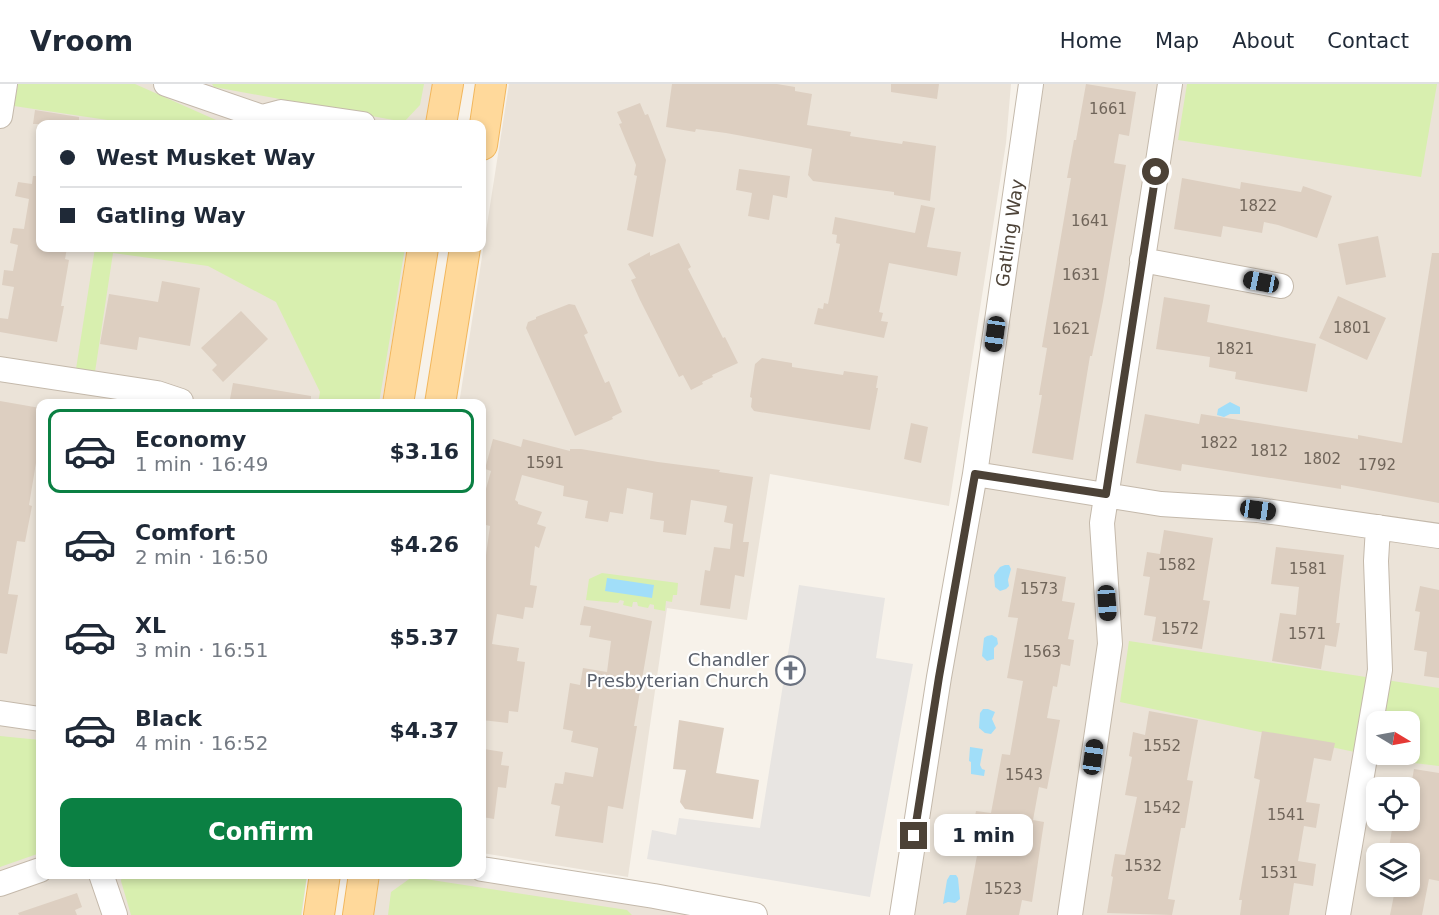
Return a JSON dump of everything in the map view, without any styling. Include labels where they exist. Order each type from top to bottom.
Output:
[{"type":"main road","points":[[442,120],[448,84]]},
{"type":"main road","points":[[486,120],[491,84]]},
{"type":"main road","points":[[399,399],[422,252]]},
{"type":"main road","points":[[441,399],[464,252]]},
{"type":"main road","points":[[319,915],[324,879]]},
{"type":"main road","points":[[358,915],[363,879]]},
{"type":"street","points":[[0,116],[5,84]]},
{"type":"street","name":"Gatling Way","points":[[902,915],[939,677],[975,474],[1031,84]]},
{"type":"street","points":[[1070,915],[1110,644],[1102,523],[1170,84]]},
{"type":"street","points":[[180,87],[262,120]]},
{"type":"street","points":[[267,120],[281,112],[336,120]]},
{"type":"street","points":[[1142,260],[1281,286]]},
{"type":"street","points":[[0,369],[157,393],[173,399]]},
{"type":"street","points":[[975,474],[1161,504],[1258,510],[1439,536]]},
{"type":"street","points":[[1338,915],[1380,670],[1376,561],[1378,527]]},
{"type":"street","points":[[0,712],[36,718]]},
{"type":"street","points":[[486,870],[652,906],[755,915]]},
{"type":"street","points":[[0,884],[36,871]]},
{"type":"street","points":[[103,879],[115,915]]},
{"type":"shaded area","points":[[0,84],[433,84],[427,120],[36,120],[36,252],[406,252],[383,399],[36,399],[36,879],[306,879],[302,915],[0,915]]},
{"type":"shaded area","points":[[509,84],[1011,84],[1006,143],[949,506],[770,474],[747,620],[667,608],[628,877],[486,854],[486,399],[460,399],[483,252],[486,252],[486,231]]},
{"type":"shaded area","points":[[1031,84],[1439,84],[1439,915],[905,915]]},
{"type":"shaded area","points":[[799,585],[885,598],[876,658],[913,664],[870,897],[647,859],[652,830],[676,835],[679,818],[760,828]]},
{"type":"shaded area","points":[[486,875],[755,915],[358,915],[363,879],[486,879]]},
{"type":"green space","points":[[18,84],[135,84],[216,120],[107,120],[14,106]]},
{"type":"green space","points":[[212,84],[424,84],[420,105],[406,120],[393,120],[214,87]]},
{"type":"green space","points":[[1187,84],[1437,84],[1421,177],[1178,140]]},
{"type":"green space","points":[[94,252],[404,252],[380,399],[319,399],[320,392],[276,302],[208,266],[113,253],[95,372],[76,369]]},
{"type":"green space","points":[[602,573],[678,583],[677,595],[673,595],[672,602],[666,601],[665,611],[654,609],[654,605],[650,604],[648,608],[638,606],[637,602],[633,602],[632,607],[623,605],[624,601],[620,600],[618,603],[586,600],[589,579]]},
{"type":"green space","points":[[1129,641],[1439,688],[1439,766],[1420,764],[1420,711],[1366,711],[1366,754],[1120,702]]},
{"type":"green space","points":[[0,736],[36,740],[36,854],[0,867]]},
{"type":"green space","points":[[121,879],[306,879],[301,915],[131,915]]},
{"type":"green space","points":[[409,879],[425,879],[627,910],[632,915],[388,915],[391,892]]},
{"type":"water","points":[[1230,402],[1240,407],[1240,414],[1230,414],[1224,417],[1217,415],[1218,409]]},
{"type":"water","points":[[1009,565],[1011,569],[1009,586],[1000,591],[995,587],[994,575],[1000,567]]},
{"type":"water","points":[[607,578],[654,585],[652,598],[605,591]]},
{"type":"water","points":[[992,635],[997,638],[998,644],[994,648],[994,659],[987,661],[982,656],[984,638]]},
{"type":"water","points":[[983,709],[995,712],[992,719],[996,728],[991,734],[979,728],[980,713]]},
{"type":"water","points":[[970,747],[983,749],[980,765],[985,770],[984,776],[971,774]]},
{"type":"water","points":[[950,875],[956,875],[958,878],[960,899],[955,903],[943,904],[947,880]]},
{"type":"building","points":[[672,84],[777,84],[795,87],[795,91],[812,94],[807,125],[851,132],[850,136],[902,144],[903,141],[936,146],[930,201],[894,195],[894,192],[813,181],[808,175],[812,149],[726,133],[696,129],[695,132],[666,127]]},
{"type":"building","points":[[891,84],[939,84],[937,99],[891,92]]},
{"type":"building","points":[[1086,84],[1136,92],[1129,136],[1119,134],[1114,163],[1126,165],[1073,460],[1032,453],[1047,348],[1042,347],[1071,178],[1067,178]]},
{"type":"building","points":[[640,103],[645,115],[648,114],[666,160],[653,237],[627,230],[637,176],[634,175],[636,165],[619,124],[622,123],[617,112]]},
{"type":"building","points":[[35,110],[79,117],[79,120],[36,120],[36,124],[33,124]]},
{"type":"building","points":[[739,169],[790,176],[787,198],[773,195],[769,220],[748,216],[752,193],[736,190]]},
{"type":"building","points":[[33,176],[36,176],[36,252],[66,252],[65,259],[69,260],[57,342],[0,332],[0,318],[8,319],[14,287],[2,285],[4,270],[13,271],[18,245],[10,243],[13,228],[24,229],[29,199],[15,196],[18,182],[32,184]]},
{"type":"building","points":[[1182,178],[1240,189],[1241,182],[1301,192],[1303,186],[1332,196],[1317,238],[1264,222],[1262,233],[1223,226],[1221,237],[1174,229]]},
{"type":"building","points":[[921,205],[935,208],[927,247],[961,252],[957,276],[889,263],[879,312],[883,313],[881,321],[888,322],[884,338],[814,324],[818,308],[823,309],[824,303],[828,304],[840,244],[836,243],[837,235],[832,234],[835,217],[915,233]]},
{"type":"building","points":[[1378,236],[1386,277],[1346,285],[1338,244]]},
{"type":"building","points":[[679,243],[691,267],[688,269],[738,363],[712,375],[713,377],[691,390],[683,375],[679,377],[640,300],[631,280],[636,278],[628,264],[650,252],[650,256]]},
{"type":"building","points":[[1432,253],[1439,253],[1439,503],[1341,485],[1341,489],[1182,464],[1181,471],[1136,463],[1145,414],[1199,424],[1201,414],[1358,439],[1358,435],[1402,443]]},
{"type":"building","points":[[162,281],[200,288],[190,346],[139,337],[137,350],[100,344],[109,294],[158,302]]},
{"type":"building","points":[[1338,296],[1386,318],[1367,360],[1319,338]]},
{"type":"building","points":[[1164,297],[1210,305],[1207,322],[1316,344],[1307,392],[1235,379],[1236,372],[1209,367],[1210,357],[1156,349]]},
{"type":"building","points":[[569,304],[575,305],[588,333],[584,335],[605,383],[609,381],[622,412],[612,417],[613,419],[575,436],[526,328],[528,322],[536,317]]},
{"type":"building","points":[[241,311],[268,339],[223,382],[212,370],[217,365],[201,348]]},
{"type":"building","points":[[762,358],[792,363],[792,367],[843,375],[844,371],[878,376],[870,430],[754,411],[750,397],[755,364]]},
{"type":"building","points":[[233,383],[311,396],[311,399],[230,399]]},
{"type":"building","points":[[0,401],[36,407],[36,463],[29,505],[32,506],[25,542],[17,541],[8,594],[18,595],[7,654],[0,653]]},
{"type":"building","points":[[911,423],[928,427],[921,463],[904,459]]},
{"type":"building","points":[[493,439],[521,447],[523,439],[570,451],[570,449],[581,449],[753,477],[743,542],[749,542],[744,577],[735,575],[730,609],[700,605],[705,570],[710,571],[714,547],[730,549],[733,524],[724,522],[727,506],[691,500],[686,535],[663,532],[664,521],[650,519],[653,493],[627,488],[623,514],[610,512],[608,522],[585,518],[588,501],[563,496],[564,486],[522,475],[515,500],[518,504],[542,512],[537,524],[546,527],[539,548],[535,546],[530,585],[537,586],[533,608],[525,607],[523,619],[497,614],[492,644],[519,648],[517,661],[525,662],[518,712],[509,711],[508,723],[486,720],[486,555],[490,526],[486,525],[486,489],[491,471],[486,469]]},
{"type":"building","points":[[1164,530],[1213,538],[1203,600],[1210,601],[1202,649],[1152,641],[1156,617],[1144,615],[1150,577],[1143,576],[1147,552],[1160,554]]},
{"type":"building","points":[[1276,547],[1344,555],[1336,623],[1340,623],[1336,647],[1325,645],[1321,669],[1272,661],[1280,613],[1296,615],[1299,587],[1271,584]]},
{"type":"building","points":[[1017,568],[1066,577],[1062,601],[1075,603],[1068,639],[1074,640],[1070,666],[1061,664],[1057,687],[1053,686],[1047,718],[1060,720],[1047,789],[1039,787],[1033,820],[1044,822],[1032,902],[1022,900],[1019,915],[966,915],[978,850],[969,848],[976,811],[991,813],[1002,754],[1010,755],[1023,681],[1007,678],[1018,618],[1008,617]]},
{"type":"building","points":[[1420,586],[1439,590],[1439,678],[1424,676],[1427,652],[1414,650],[1420,612],[1415,611]]},
{"type":"building","points":[[584,606],[652,621],[623,809],[608,806],[603,843],[555,836],[560,806],[551,804],[555,783],[563,784],[565,772],[593,777],[598,750],[598,748],[571,742],[573,731],[563,729],[570,683],[580,685],[583,668],[607,672],[611,641],[589,637],[591,626],[580,625]]},
{"type":"building","points":[[1149,711],[1198,720],[1187,780],[1193,781],[1185,828],[1181,828],[1168,899],[1175,900],[1172,915],[1107,913],[1115,854],[1125,855],[1137,797],[1125,795],[1132,757],[1129,756],[1133,732],[1145,735]]},
{"type":"building","points":[[679,720],[724,728],[716,773],[759,780],[753,819],[685,809],[680,802],[686,770],[673,769]]},
{"type":"building","points":[[1262,731],[1335,743],[1331,761],[1314,758],[1306,802],[1320,804],[1316,828],[1304,826],[1298,861],[1316,864],[1313,886],[1294,883],[1289,915],[1240,915],[1242,900],[1239,900],[1260,780],[1254,778]]},
{"type":"building","points":[[486,749],[503,752],[501,765],[509,766],[506,788],[498,787],[494,819],[486,818]]},
{"type":"building","points":[[1414,769],[1439,773],[1439,881],[1429,879],[1422,915],[1390,915],[1394,897],[1420,897],[1420,843],[1390,843],[1392,831],[1420,831],[1420,777],[1413,777]]},
{"type":"building","points":[[77,893],[82,907],[75,910],[77,915],[19,915],[18,913]]},
{"type":"place","name":"Chandler Presbyterian Church","points":[[790,670]]},
{"type":"route","points":[[914,836],[975,474],[1106,494],[1156,172]]}]
